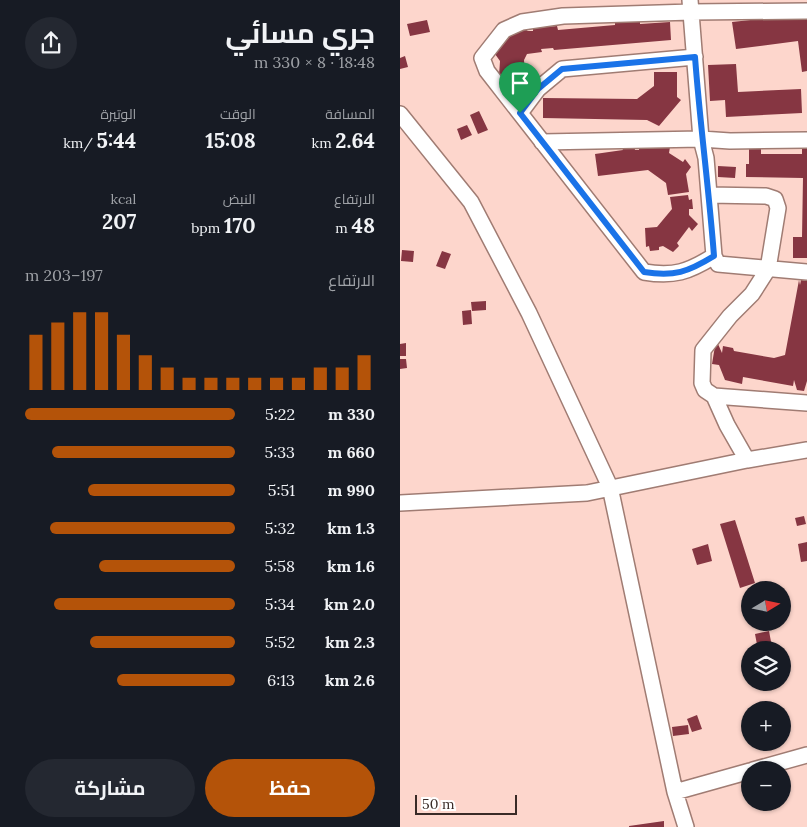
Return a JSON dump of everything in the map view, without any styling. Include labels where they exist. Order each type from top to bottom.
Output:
[{"type":"street","points":[[691,6],[701,139],[706,158],[714,256],[718,264],[725,266],[807,272]]},
{"type":"street","points":[[714,256],[688,270],[666,275],[644,272],[487,71],[482,58],[504,30],[522,22],[563,16],[691,6],[807,11]]},
{"type":"street","points":[[520,113],[538,89],[562,69],[695,57]]},
{"type":"street","points":[[400,114],[471,202],[530,313],[610,487],[675,792],[686,827]]},
{"type":"street","points":[[542,142],[701,139],[730,141],[807,140]]},
{"type":"street","points":[[709,195],[766,196],[774,199],[778,208],[768,269],[752,294],[730,316],[703,350],[702,383],[705,390],[714,396],[807,404]]},
{"type":"street","points":[[714,396],[727,425],[747,460]]},
{"type":"street","points":[[400,503],[586,492],[807,450]]},
{"type":"street","points":[[785,761],[807,755]]},
{"type":"street","points":[[675,792],[741,773]]},
{"type":"building","points":[[807,14],[807,71],[802,72],[798,41],[736,49],[732,22]]},
{"type":"building","points":[[640,19],[640,24],[670,22],[671,40],[554,50],[553,48],[541,49],[542,52],[527,54],[524,60],[525,77],[499,76],[500,61],[495,54],[519,26],[528,31],[533,31],[533,28],[557,26],[558,30],[615,25],[615,21]]},
{"type":"building","points":[[427,20],[430,32],[410,36],[407,24]]},
{"type":"building","points":[[405,56],[408,67],[400,69],[400,58]]},
{"type":"building","points":[[736,64],[738,92],[801,89],[802,113],[726,117],[725,100],[710,101],[708,65]]},
{"type":"building","points":[[654,72],[677,72],[677,97],[681,100],[659,126],[647,120],[543,118],[543,98],[637,99],[654,86]]},
{"type":"building","points":[[479,111],[488,130],[478,134],[470,115]]},
{"type":"building","points":[[467,125],[472,135],[461,140],[457,129]]},
{"type":"building","points":[[651,144],[651,148],[656,147],[656,144],[670,147],[669,153],[683,162],[685,159],[691,167],[686,174],[689,192],[668,195],[666,183],[648,170],[598,176],[595,154],[623,150],[622,148],[634,146],[635,150],[639,150],[639,145]]},
{"type":"building","points":[[749,144],[761,144],[761,154],[802,154],[802,149],[807,149],[807,258],[793,258],[793,237],[802,237],[803,178],[746,177],[746,164],[749,164]]},
{"type":"building","points":[[718,166],[736,167],[735,178],[718,177]]},
{"type":"building","points":[[688,195],[689,200],[692,199],[693,209],[689,209],[689,215],[698,224],[692,231],[689,227],[677,243],[679,246],[673,252],[663,246],[659,247],[659,250],[650,251],[649,246],[646,247],[645,228],[657,227],[672,209],[670,197]]},
{"type":"building","points":[[402,250],[414,251],[413,262],[401,261]]},
{"type":"building","points":[[442,251],[451,254],[445,269],[436,266]]},
{"type":"building","points":[[799,280],[800,285],[801,280],[807,281],[807,381],[804,391],[797,390],[794,380],[793,386],[743,377],[742,384],[725,380],[719,365],[712,364],[715,346],[718,344],[722,353],[723,346],[733,348],[734,351],[774,358],[785,355]]},
{"type":"building","points":[[486,301],[486,310],[472,311],[471,302]]},
{"type":"building","points":[[471,310],[472,324],[463,325],[462,311]]},
{"type":"building","points":[[406,343],[406,356],[400,356],[400,344]]},
{"type":"building","points":[[400,359],[406,359],[407,368],[400,369]]},
{"type":"building","points":[[804,516],[806,524],[797,526],[795,518]]},
{"type":"building","points":[[735,520],[754,581],[741,581],[740,588],[720,524]]},
{"type":"building","points":[[807,542],[807,561],[801,562],[798,544]]},
{"type":"building","points":[[708,544],[712,561],[697,565],[692,549]]},
{"type":"building","points":[[769,631],[771,641],[756,641],[755,634]]},
{"type":"building","points":[[697,715],[702,729],[692,732],[687,719]]},
{"type":"building","points":[[688,725],[689,734],[673,736],[672,727]]},
{"type":"building","points":[[664,821],[664,827],[629,827],[629,826]]},
{"type":"route","points":[[695,57],[701,139],[706,158],[714,256],[688,270],[666,275],[644,272],[520,113],[538,89],[562,69],[695,57]]}]
